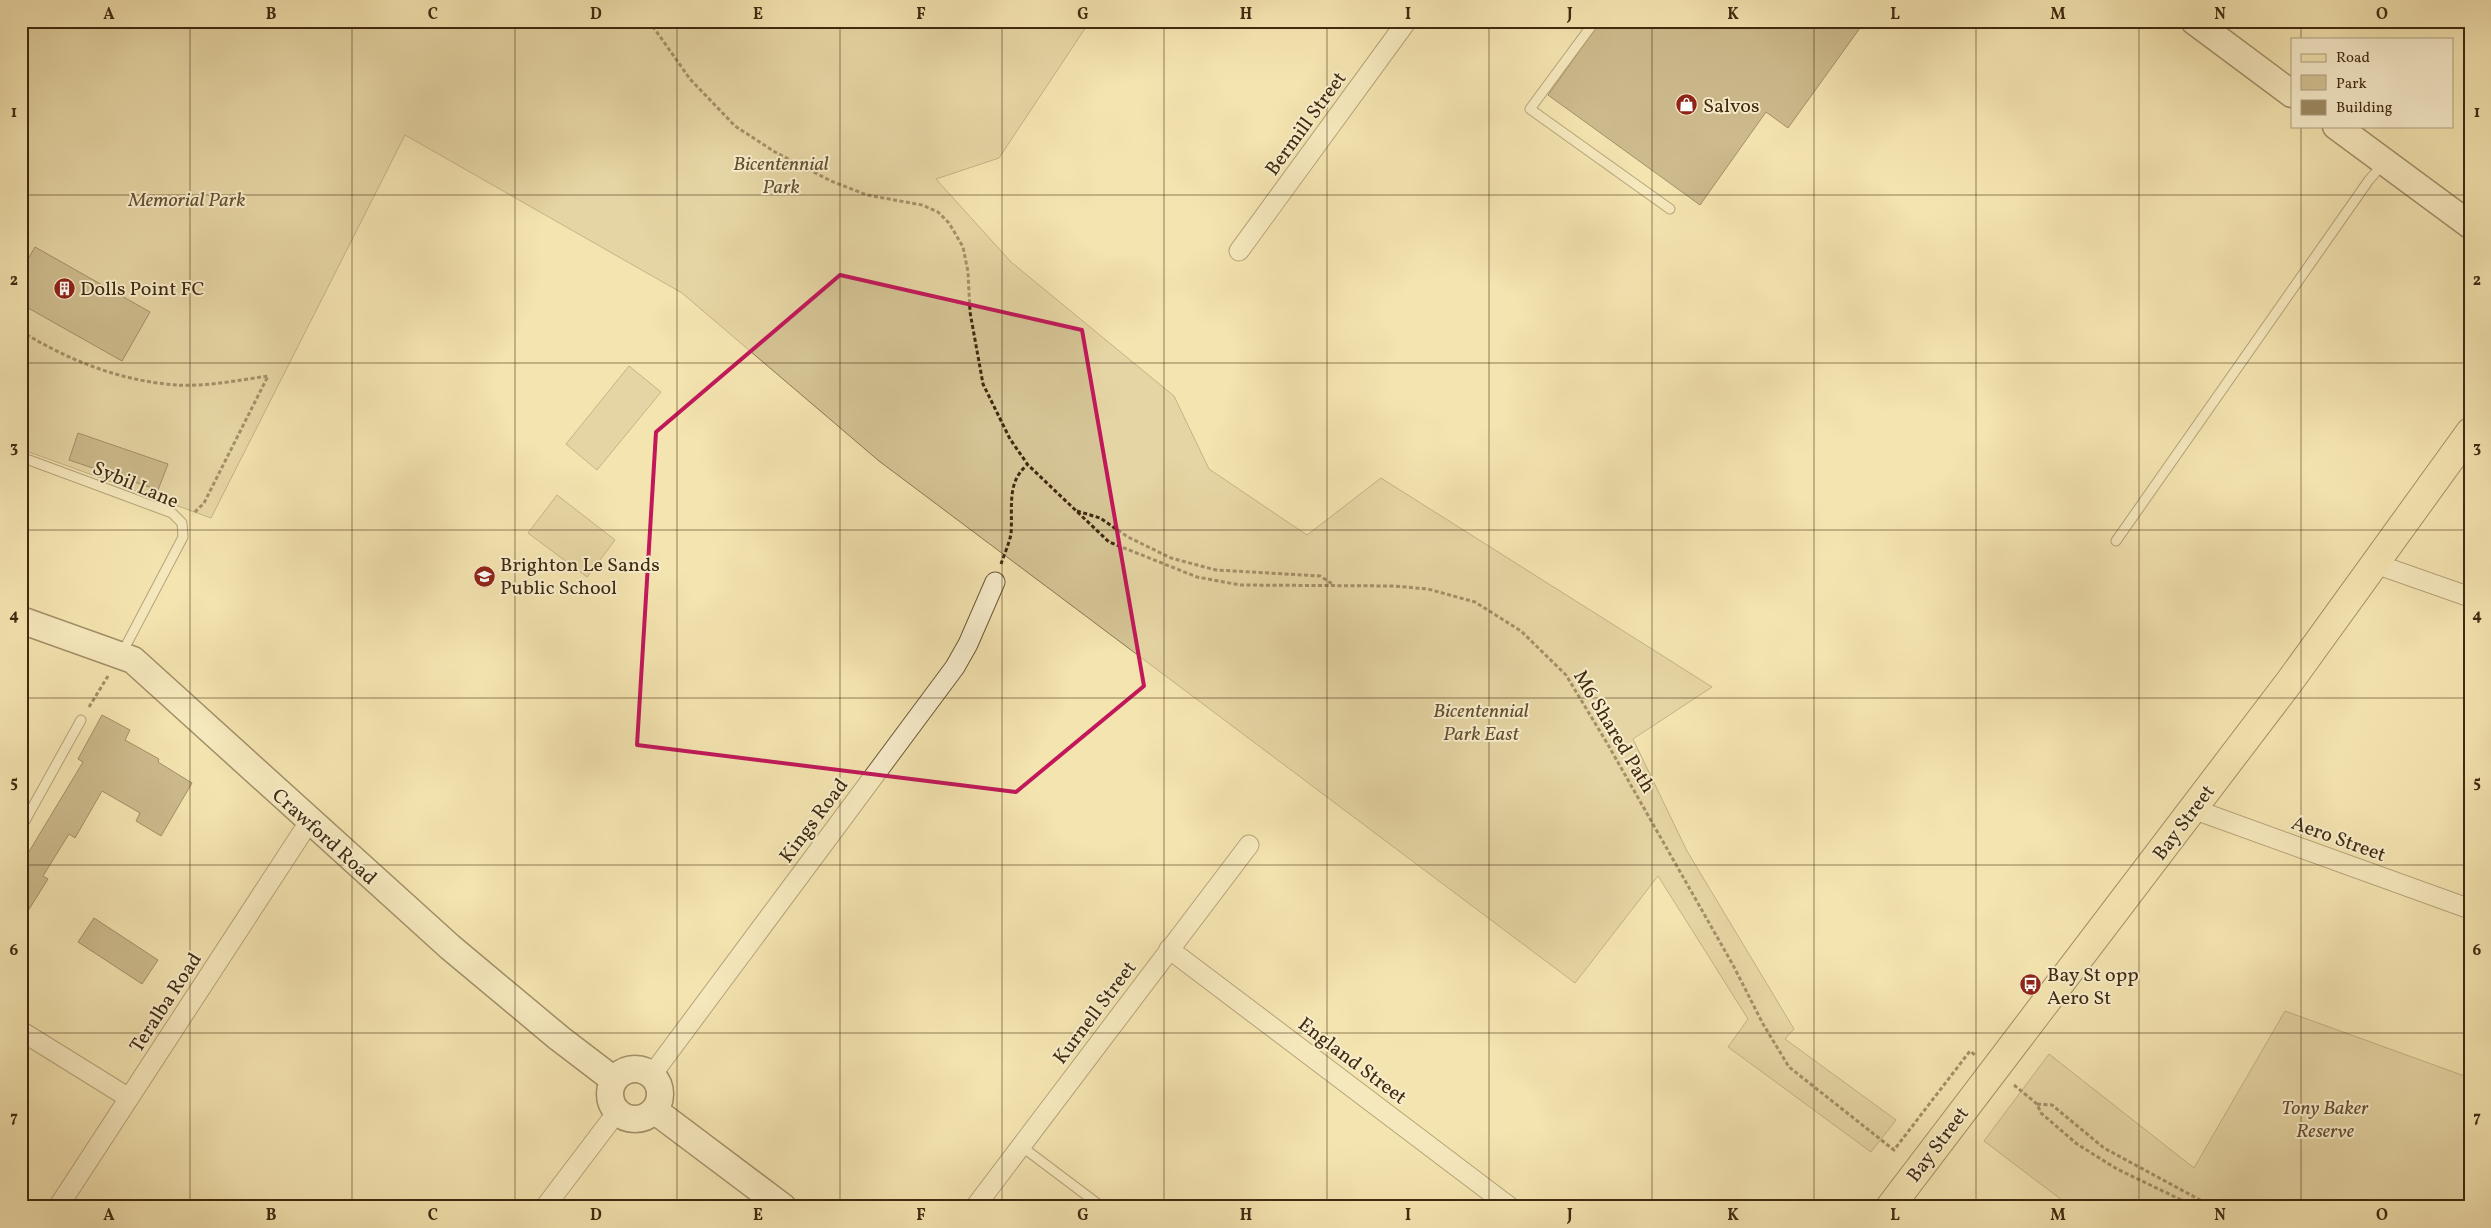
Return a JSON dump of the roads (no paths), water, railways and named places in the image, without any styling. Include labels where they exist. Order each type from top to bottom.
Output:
[{"type":"main road","name":"Bay Street","points":[[1890,1207],[2290,681],[2373,563],[2470,432]]},
{"type":"street","name":"Bermill Street","points":[[1239,251],[1407,21]]},
{"type":"street","points":[[2194,21],[2291,93]]},
{"type":"street","points":[[2339,128],[2470,224]]},
{"type":"street","points":[[2373,563],[2470,597]]},
{"type":"street","name":"Kings Road","points":[[651,1076],[955,667],[968,644],[996,582]]},
{"type":"street","name":"Crawford Road","points":[[21,620],[133,660],[309,822],[450,947],[559,1038],[614,1080]]},
{"type":"street","name":"Aero Street","points":[[2193,809],[2470,908]]},
{"type":"street","name":"Teralba Road","points":[[58,1207],[309,822]]},
{"type":"street","name":"Kurnell Street","points":[[975,1207],[1249,845]]},
{"type":"street","name":"England Street","points":[[1169,949],[1510,1207]]},
{"type":"street","points":[[21,1031],[129,1098]]},
{"type":"street","points":[[632,1069],[646,1072],[651,1076],[659,1093],[654,1110],[646,1117],[636,1119],[626,1118],[617,1112],[610,1097],[614,1080],[619,1075],[632,1069]]},
{"type":"street","points":[[654,1110],[782,1207]]},
{"type":"street","points":[[545,1207],[617,1112]]},
{"type":"lane","points":[[1595,21],[1530,109],[1670,209]]},
{"type":"lane","points":[[2116,541],[2369,180],[2384,162]]},
{"type":"lane","name":"Sybil Lane","points":[[21,457],[172,513],[182,523],[183,538],[121,656]]},
{"type":"lane","points":[[21,828],[81,720]]},
{"type":"lane","points":[[1021,1146],[1102,1207]]},
{"type":"place","name":"Salvos","points":[[1687,105]]},
{"type":"place","name":"Dolls Point FC","points":[[64,288]]},
{"type":"place","name":"Brighton Le Sands Public School","points":[[484,576]]},
{"type":"place","name":"Bay St opp Aero St","points":[[2031,985]]},
{"type":"park label","name":"Bicentennial Park","points":[[781,174]]},
{"type":"park label","name":"Memorial Park","points":[[187,199]]},
{"type":"park label","name":"Bicentennial Park East","points":[[1481,722]]},
{"type":"park label","name":"Tony Baker Reserve","points":[[2325,1118]]}]
